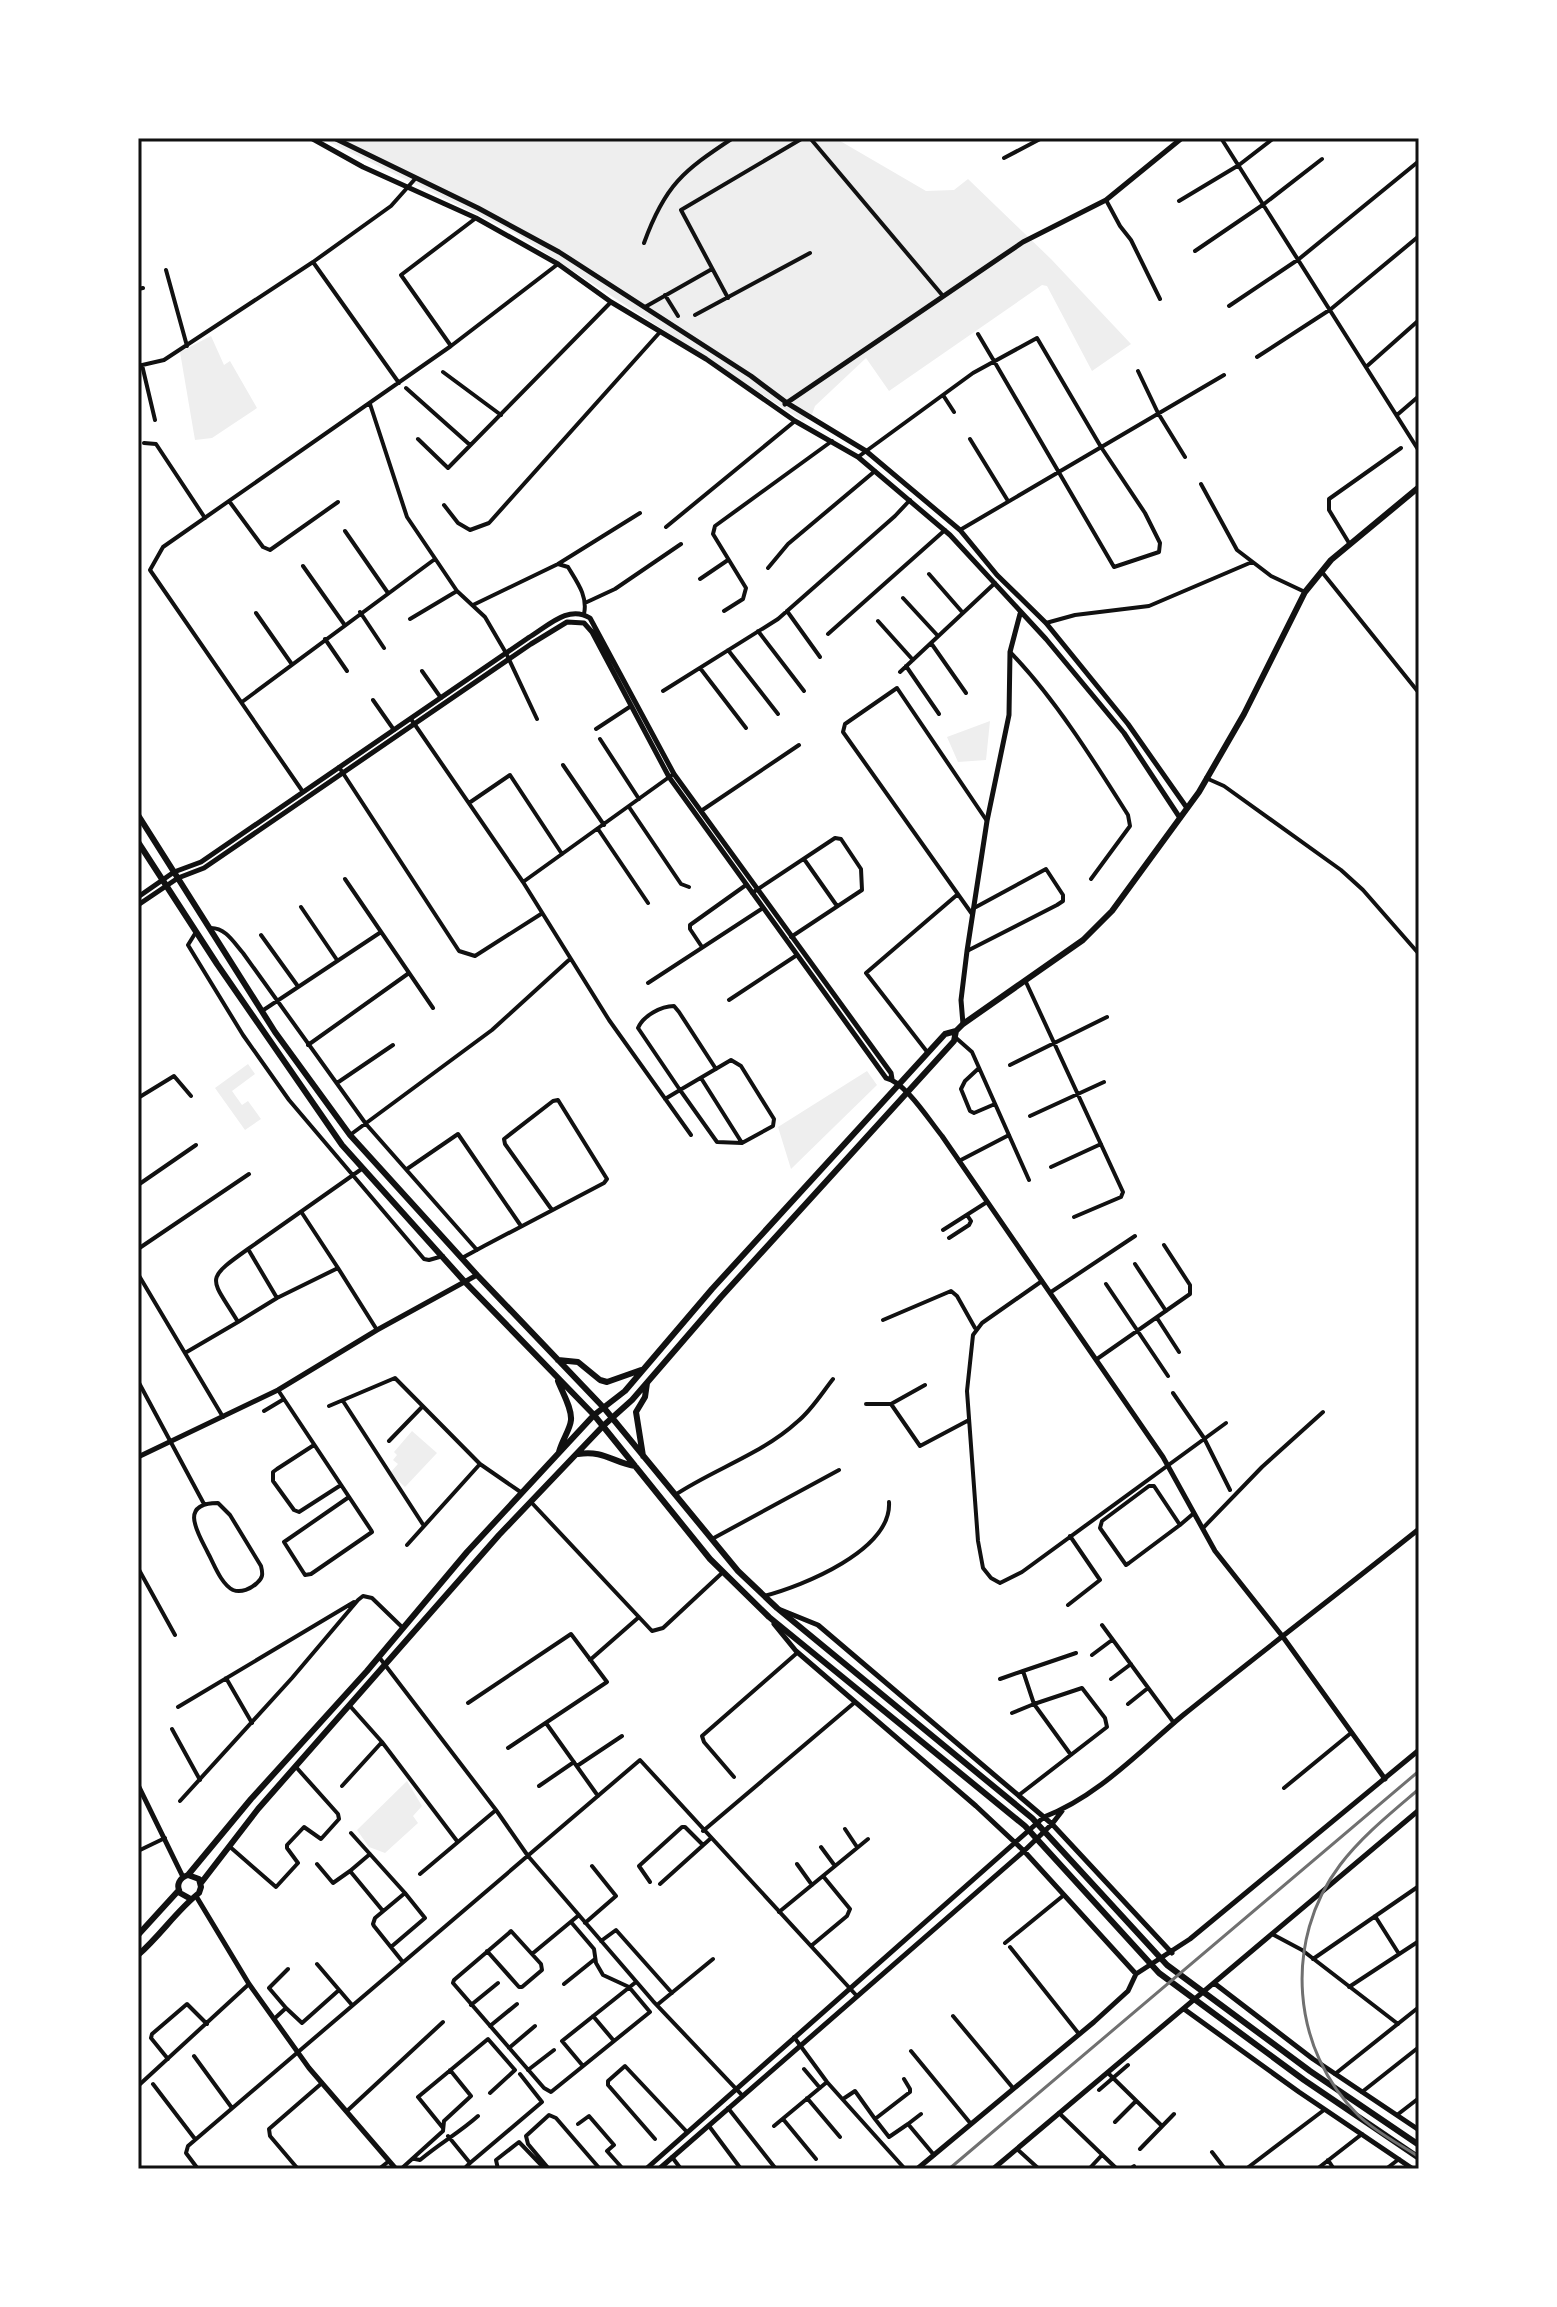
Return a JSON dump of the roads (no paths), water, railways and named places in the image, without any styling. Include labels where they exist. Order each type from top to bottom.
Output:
[{"type":"main road","points":[[138,1955],[201,1890],[201,1883],[258,1809],[531,1502],[647,1383],[954,1041],[963,1024],[1083,940],[1112,911],[1206,778],[1244,714],[1305,592],[1350,544],[1419,487]]},
{"type":"main road","points":[[138,815],[262,1011],[350,1135],[604,1408],[738,1571],[777,1608],[1032,1818],[1167,1965],[1310,2071],[1419,2145]]},
{"type":"main road","points":[[138,842],[342,1145],[464,1281],[594,1415],[722,1573],[769,1617],[1025,1826],[1159,1973],[1304,2080],[1419,2158]]},
{"type":"main road","points":[[192,1897],[183,1896],[179,1882],[251,1799],[559,1452],[594,1415],[625,1391],[712,1289],[945,1034],[956,1034]]},
{"type":"main road","points":[[558,1360],[578,1362],[607,1382],[645,1368]]},
{"type":"main road","points":[[555,1375],[571,1420],[562,1437],[559,1452]]},
{"type":"main road","points":[[643,1456],[635,1420],[637,1408],[645,1397],[647,1383]]},
{"type":"main road","points":[[575,1455],[600,1452],[619,1463],[635,1466]]},
{"type":"main road","points":[[186,1876],[196,1877],[201,1883]]},
{"type":"main road","points":[[138,1935],[179,1890]]},
{"type":"street","points":[[311,138],[408,188],[476,218],[558,264],[611,302],[706,359],[795,421],[858,457],[945,530],[1046,639],[1124,733],[1180,818]]},
{"type":"street","points":[[334,138],[478,208],[559,252],[751,376],[787,403],[866,451],[960,530],[997,575],[1046,623],[1128,724],[1187,808]]},
{"type":"street","points":[[644,243],[656,209],[666,194],[692,165],[733,138]]},
{"type":"street","points":[[728,298],[681,210],[803,138]]},
{"type":"street","points":[[810,138],[943,296]]},
{"type":"street","points":[[1004,158],[1042,138]]},
{"type":"street","points":[[779,409],[1023,242],[1106,200],[1182,138]]},
{"type":"street","points":[[1221,138],[1419,451]]},
{"type":"street","points":[[1179,201],[1239,165],[1274,138]]},
{"type":"street","points":[[1195,251],[1264,204],[1322,159]]},
{"type":"street","points":[[1229,306],[1299,259],[1419,162]]},
{"type":"street","points":[[155,420],[140,365],[164,360],[313,262],[391,206],[415,179]]},
{"type":"street","points":[[1106,200],[1131,240],[1160,299]]},
{"type":"street","points":[[451,346],[401,275],[476,218]]},
{"type":"street","points":[[1257,357],[1331,309],[1419,236]]},
{"type":"street","points":[[695,315],[810,253]]},
{"type":"street","points":[[313,262],[399,383]]},
{"type":"street","points":[[303,792],[150,570],[163,547],[451,346],[558,264]]},
{"type":"street","points":[[645,307],[712,269]]},
{"type":"street","points":[[166,270],[187,346]]},
{"type":"street","points":[[665,295],[678,316]]},
{"type":"street","points":[[418,439],[448,468],[611,302]]},
{"type":"street","points":[[1366,367],[1419,320]]},
{"type":"street","points":[[444,505],[458,523],[470,530],[489,523],[660,332]]},
{"type":"street","points":[[858,457],[994,361],[1037,338],[1101,447],[1145,513],[1160,543],[1159,552],[1114,567],[1058,472],[994,361],[978,334]]},
{"type":"street","points":[[1138,371],[1158,413],[1185,457]]},
{"type":"street","points":[[443,372],[501,415]]},
{"type":"street","points":[[960,530],[1224,375]]},
{"type":"street","points":[[406,388],[470,445]]},
{"type":"street","points":[[943,395],[954,412]]},
{"type":"street","points":[[1397,415],[1419,396]]},
{"type":"street","points":[[370,404],[407,517],[457,591],[485,617],[537,719]]},
{"type":"street","points":[[666,527],[795,421]]},
{"type":"street","points":[[970,439],[1008,501]]},
{"type":"street","points":[[724,611],[746,594],[746,588],[713,534],[715,526],[832,441]]},
{"type":"street","points":[[144,443],[156,444],[205,518]]},
{"type":"street","points":[[1350,544],[1329,510],[1329,499],[1401,448]]},
{"type":"street","points":[[768,568],[788,544],[875,471]]},
{"type":"street","points":[[1201,484],[1237,550],[1271,576],[1305,592]]},
{"type":"street","points":[[663,691],[787,611],[910,500]]},
{"type":"street","points":[[229,501],[266,550],[338,502]]},
{"type":"street","points":[[473,605],[558,564],[640,513]]},
{"type":"street","points":[[828,634],[945,530]]},
{"type":"street","points":[[345,531],[388,593]]},
{"type":"street","points":[[587,602],[615,589],[681,544]]},
{"type":"street","points":[[242,702],[435,559]]},
{"type":"street","points":[[700,579],[728,560]]},
{"type":"street","points":[[1046,623],[1075,615],[1149,606],[1252,562]]},
{"type":"street","points":[[558,564],[568,567],[587,602],[584,614]]},
{"type":"street","points":[[303,566],[344,624]]},
{"type":"street","points":[[1322,572],[1419,693]]},
{"type":"street","points":[[929,574],[963,613]]},
{"type":"street","points":[[900,672],[995,583]]},
{"type":"street","points":[[410,619],[457,591]]},
{"type":"street","points":[[903,598],[938,636]]},
{"type":"street","points":[[787,611],[820,657]]},
{"type":"street","points":[[360,612],[384,648]]},
{"type":"street","points":[[176,875],[204,868],[570,612],[584,614],[590,618],[671,776],[701,811],[755,891],[891,1073],[892,1079]]},
{"type":"street","points":[[256,613],[292,664]]},
{"type":"street","points":[[963,1024],[961,1000],[967,951],[987,821],[1009,715],[1010,652],[1020,613]]},
{"type":"street","points":[[878,621],[913,660]]},
{"type":"street","points":[[138,897],[201,862],[507,656],[567,622],[584,623],[592,632],[671,776],[746,885],[755,891],[763,908],[886,1078],[892,1079],[906,1092],[959,1161],[1167,1465],[1215,1551],[1283,1637],[1385,1779]]},
{"type":"street","points":[[758,631],[804,691]]},
{"type":"street","points":[[325,639],[347,671]]},
{"type":"street","points":[[931,643],[966,693]]},
{"type":"street","points":[[728,650],[778,714]]},
{"type":"street","points":[[1010,652],[1088,752],[1128,815],[1130,826],[1091,879]]},
{"type":"street","points":[[906,666],[939,714]]},
{"type":"street","points":[[700,668],[746,728]]},
{"type":"street","points":[[422,671],[441,698]]},
{"type":"street","points":[[974,916],[843,732],[845,724],[897,688],[987,821]]},
{"type":"street","points":[[373,700],[394,730]]},
{"type":"street","points":[[596,729],[631,706]]},
{"type":"street","points":[[412,721],[691,1135]]},
{"type":"street","points":[[600,739],[639,799]]},
{"type":"street","points":[[701,811],[799,745]]},
{"type":"street","points":[[563,765],[604,825]]},
{"type":"street","points":[[341,770],[459,951],[475,956],[541,914]]},
{"type":"street","points":[[469,803],[510,775],[562,854]]},
{"type":"street","points":[[523,882],[671,776]]},
{"type":"street","points":[[1206,778],[1224,786],[1341,870],[1363,890],[1419,954]]},
{"type":"street","points":[[629,807],[681,884],[689,887]]},
{"type":"street","points":[[598,829],[648,903]]},
{"type":"street","points":[[755,891],[839,838],[861,869],[862,890],[791,937]]},
{"type":"street","points":[[804,859],[837,907]]},
{"type":"street","points":[[967,951],[1057,905],[1063,901],[1063,895],[1046,869],[976,907]]},
{"type":"street","points":[[345,879],[433,1008]]},
{"type":"street","points":[[138,905],[164,883]]},
{"type":"street","points":[[702,947],[690,925],[746,885]]},
{"type":"street","points":[[928,1053],[866,973],[958,894]]},
{"type":"street","points":[[301,907],[337,960]]},
{"type":"street","points":[[648,983],[763,908]]},
{"type":"street","points":[[209,928],[218,928],[227,934],[366,1124],[477,1250]]},
{"type":"street","points":[[196,932],[188,945],[243,1035],[289,1100],[424,1259],[443,1256]]},
{"type":"street","points":[[262,1011],[381,932]]},
{"type":"street","points":[[261,935],[297,986]]},
{"type":"street","points":[[729,1000],[797,955]]},
{"type":"street","points":[[350,1135],[492,1030],[570,959]]},
{"type":"street","points":[[308,1045],[409,973]]},
{"type":"street","points":[[1025,980],[1123,1195],[1074,1217]]},
{"type":"street","points":[[665,1099],[680,1090],[701,1078],[716,1069],[731,1060],[741,1066],[774,1119],[773,1126],[742,1143],[717,1142],[680,1090],[638,1028],[641,1022],[665,1006],[674,1006],[716,1069]]},
{"type":"street","points":[[1010,1065],[1107,1017]]},
{"type":"street","points":[[956,1034],[972,1052],[1029,1180]]},
{"type":"street","points":[[337,1083],[393,1045]]},
{"type":"street","points":[[979,1068],[961,1089],[970,1111],[974,1113],[995,1104]]},
{"type":"street","points":[[138,1098],[174,1076],[191,1096]]},
{"type":"street","points":[[701,1078],[742,1143]]},
{"type":"street","points":[[1030,1116],[1104,1082]]},
{"type":"street","points":[[462,1258],[604,1183],[607,1179],[558,1100],[504,1139],[552,1210]]},
{"type":"street","points":[[407,1169],[458,1134],[521,1226]]},
{"type":"street","points":[[959,1161],[1009,1135]]},
{"type":"street","points":[[1051,1167],[1101,1144]]},
{"type":"street","points":[[138,1185],[196,1145]]},
{"type":"street","points":[[238,1322],[216,1285],[215,1275],[219,1270],[363,1168]]},
{"type":"street","points":[[138,1249],[249,1174]]},
{"type":"street","points":[[943,1230],[987,1202]]},
{"type":"street","points":[[302,1213],[377,1330]]},
{"type":"street","points":[[949,1238],[969,1225],[971,1221],[967,1215]]},
{"type":"street","points":[[1051,1292],[1135,1236]]},
{"type":"street","points":[[1097,1359],[1190,1294],[1192,1289],[1164,1245]]},
{"type":"street","points":[[248,1249],[277,1298]]},
{"type":"street","points":[[1135,1264],[1166,1311]]},
{"type":"street","points":[[185,1353],[277,1298],[338,1268]]},
{"type":"street","points":[[138,1274],[223,1417]]},
{"type":"street","points":[[138,1457],[278,1390],[377,1330],[477,1275]]},
{"type":"street","points":[[975,1328],[1042,1281]]},
{"type":"street","points":[[1106,1284],[1168,1376]]},
{"type":"street","points":[[883,1320],[951,1291],[975,1328],[967,1391],[978,1541],[983,1568],[1000,1583],[1022,1572],[1226,1423]]},
{"type":"street","points":[[1157,1318],[1179,1352]]},
{"type":"street","points":[[329,1406],[395,1378],[480,1464],[522,1493]]},
{"type":"street","points":[[675,1495],[768,1444],[799,1421],[833,1379]]},
{"type":"street","points":[[138,1381],[204,1504]]},
{"type":"street","points":[[866,1404],[891,1404],[925,1385]]},
{"type":"street","points":[[278,1390],[371,1530],[371,1534],[311,1574],[301,1573],[284,1542],[349,1497]]},
{"type":"street","points":[[1173,1393],[1204,1438],[1230,1490]]},
{"type":"street","points":[[264,1411],[284,1399]]},
{"type":"street","points":[[342,1400],[424,1526]]},
{"type":"street","points":[[891,1404],[916,1445],[920,1446],[969,1420]]},
{"type":"street","points":[[389,1441],[422,1407]]},
{"type":"street","points":[[1203,1528],[1262,1467],[1323,1412]]},
{"type":"street","points":[[314,1445],[273,1472],[273,1481],[294,1510],[299,1512],[341,1485]]},
{"type":"street","points":[[407,1545],[480,1464]]},
{"type":"street","points":[[712,1539],[839,1470]]},
{"type":"street","points":[[1180,1525],[1154,1486],[1149,1486],[1102,1521],[1100,1528],[1126,1565],[1180,1525],[1194,1513]]},
{"type":"street","points":[[531,1502],[652,1631],[663,1628],[722,1573]]},
{"type":"street","points":[[764,1596],[790,1589],[859,1554],[890,1514],[889,1502]]},
{"type":"street","points":[[218,1503],[230,1515],[261,1566],[263,1573],[255,1585],[237,1591],[222,1579],[195,1528],[194,1513],[204,1504],[218,1503]]},
{"type":"street","points":[[646,2169],[1044,1817],[1063,1810],[1116,1773],[1174,1723],[1419,1529]]},
{"type":"street","points":[[1068,1605],[1100,1580],[1070,1536]]},
{"type":"street","points":[[138,1568],[175,1635]]},
{"type":"street","points":[[178,1707],[363,1596],[372,1598],[403,1628]]},
{"type":"street","points":[[180,1801],[358,1600]]},
{"type":"street","points":[[777,1608],[818,1625],[1019,1795],[1052,1824],[1172,1953]]},
{"type":"street","points":[[590,1660],[639,1617]]},
{"type":"street","points":[[769,1617],[797,1653],[1016,1843],[1136,1974]]},
{"type":"street","points":[[1102,1625],[1174,1723]]},
{"type":"street","points":[[468,1703],[571,1634],[607,1682],[508,1748]]},
{"type":"street","points":[[1092,1655],[1112,1639]]},
{"type":"street","points":[[734,1777],[702,1736],[797,1653]]},
{"type":"street","points":[[1000,1679],[1076,1653]]},
{"type":"street","points":[[379,1657],[528,1856],[636,1982],[742,2095]]},
{"type":"street","points":[[1111,1679],[1131,1664]]},
{"type":"street","points":[[1023,1671],[1034,1704],[1071,1755]]},
{"type":"street","points":[[226,1678],[252,1723]]},
{"type":"street","points":[[1012,1713],[1082,1688],[1108,1723],[1107,1727],[1019,1795]]},
{"type":"street","points":[[1128,1704],[1148,1688]]},
{"type":"street","points":[[703,1831],[854,1703]]},
{"type":"street","points":[[350,1706],[382,1742],[457,1841]]},
{"type":"street","points":[[546,1723],[598,1797]]},
{"type":"street","points":[[172,1729],[200,1780]]},
{"type":"street","points":[[1284,1788],[1351,1733]]},
{"type":"street","points":[[539,1786],[622,1736]]},
{"type":"street","points":[[342,1786],[382,1742]]},
{"type":"street","points":[[917,2169],[1128,1991],[1136,1974],[1172,1953],[1419,1750]]},
{"type":"street","points":[[198,2169],[185,2149],[195,2139],[640,1760],[856,1995]]},
{"type":"street","points":[[229,1846],[276,1887],[298,1863],[287,1845],[304,1827],[321,1839],[339,1819],[338,1814],[296,1767]]},
{"type":"street","points":[[138,1785],[186,1876]]},
{"type":"street","points":[[420,1874],[496,1810]]},
{"type":"street","points":[[659,2169],[1024,1851],[1063,1810]]},
{"type":"street","points":[[993,2169],[1419,1810]]},
{"type":"street","points":[[650,1882],[639,1866],[682,1827],[703,1845]]},
{"type":"street","points":[[845,1829],[858,1848]]},
{"type":"street","points":[[351,1833],[425,1918],[391,1947]]},
{"type":"street","points":[[138,1851],[165,1838]]},
{"type":"street","points":[[660,1884],[710,1839]]},
{"type":"street","points":[[779,1912],[868,1839]]},
{"type":"street","points":[[821,1847],[835,1866]]},
{"type":"street","points":[[317,1864],[333,1883],[371,1853]]},
{"type":"street","points":[[797,1864],[812,1885]]},
{"type":"street","points":[[585,1923],[616,1896],[592,1866]]},
{"type":"street","points":[[350,1871],[383,1911]]},
{"type":"street","points":[[811,1946],[847,1916],[850,1909],[823,1876]]},
{"type":"street","points":[[1313,1959],[1419,1886]]},
{"type":"street","points":[[402,1961],[373,1924],[405,1893]]},
{"type":"street","points":[[1005,1943],[1064,1895]]},
{"type":"street","points":[[192,1897],[298,2052],[399,2169],[415,2159],[420,2160],[478,2116]]},
{"type":"street","points":[[532,1954],[579,1915]]},
{"type":"street","points":[[1375,1916],[1399,1954]]},
{"type":"street","points":[[487,1951],[519,1987],[542,1970],[541,1964],[511,1931],[487,1951],[453,1983],[549,2093],[650,2012],[629,1987],[603,1975],[594,1949],[571,1922]]},
{"type":"street","points":[[594,1949],[614,1930],[620,1933],[672,1993]]},
{"type":"street","points":[[1272,1934],[1313,1959],[1398,2024]]},
{"type":"street","points":[[1349,1987],[1419,1941]]},
{"type":"street","points":[[1010,1947],[1079,2034]]},
{"type":"street","points":[[564,1984],[595,1959]]},
{"type":"street","points":[[657,2005],[713,1959]]},
{"type":"street","points":[[317,1964],[352,2005]]},
{"type":"street","points":[[288,1969],[269,1990],[302,2023],[339,1990]]},
{"type":"street","points":[[583,2066],[562,2041],[636,1982]]},
{"type":"street","points":[[471,2005],[498,1983]]},
{"type":"street","points":[[1214,1983],[1335,2074],[1419,2130]]},
{"type":"street","points":[[138,2086],[249,1984]]},
{"type":"street","points":[[169,2059],[151,2038],[152,2034],[187,2004],[207,2024]]},
{"type":"street","points":[[490,2026],[517,2004]]},
{"type":"street","points":[[1335,2074],[1419,2007]]},
{"type":"street","points":[[274,2019],[286,2008]]},
{"type":"street","points":[[1184,2009],[1413,2169]]},
{"type":"street","points":[[593,2016],[614,2041]]},
{"type":"street","points":[[953,2016],[1013,2089]]},
{"type":"street","points":[[347,2111],[443,2022]]},
{"type":"street","points":[[509,2048],[535,2026]]},
{"type":"street","points":[[794,2037],[827,2082],[905,2169]]},
{"type":"street","points":[[470,2163],[418,2098],[486,2039],[515,2070],[490,2093]]},
{"type":"street","points":[[1362,2092],[1419,2047]]},
{"type":"street","points":[[528,2070],[554,2050]]},
{"type":"street","points":[[911,2051],[971,2124]]},
{"type":"street","points":[[194,2056],[232,2108]]},
{"type":"street","points":[[1099,2090],[1128,2065]]},
{"type":"street","points":[[655,2139],[608,2085],[608,2081],[625,2066],[687,2132]]},
{"type":"street","points":[[804,2069],[820,2088]]},
{"type":"street","points":[[415,2159],[416,2154],[443,2130],[444,2121],[471,2096],[450,2070]]},
{"type":"street","points":[[1108,2073],[1162,2126]]},
{"type":"street","points":[[464,2169],[542,2102],[520,2074]]},
{"type":"street","points":[[875,2119],[910,2092],[904,2079]]},
{"type":"street","points":[[774,2126],[827,2082]]},
{"type":"street","points":[[298,2169],[270,2136],[269,2129],[322,2083]]},
{"type":"street","points":[[153,2084],[195,2139]]},
{"type":"street","points":[[843,2099],[855,2091],[889,2137],[921,2114]]},
{"type":"street","points":[[807,2098],[840,2137]]},
{"type":"street","points":[[1397,2115],[1419,2098]]},
{"type":"street","points":[[1115,2122],[1136,2101]]},
{"type":"street","points":[[728,2108],[776,2169]]},
{"type":"street","points":[[1246,2169],[1325,2110]]},
{"type":"street","points":[[1059,2113],[1117,2169]]},
{"type":"street","points":[[1140,2149],[1174,2114]]},
{"type":"street","points":[[547,2169],[526,2140],[526,2134],[549,2115],[556,2118],[600,2169]]},
{"type":"street","points":[[578,2124],[589,2116],[614,2145],[607,2151],[623,2169]]},
{"type":"street","points":[[783,2119],[816,2159]]},
{"type":"street","points":[[908,2124],[934,2155]]},
{"type":"street","points":[[709,2125],[741,2169]]},
{"type":"street","points":[[1317,2169],[1362,2134]]},
{"type":"street","points":[[498,2169],[496,2160],[519,2142],[547,2169]]},
{"type":"street","points":[[1017,2149],[1039,2169]]},
{"type":"street","points":[[1212,2152],[1225,2169]]},
{"type":"street","points":[[1089,2169],[1102,2155]]},
{"type":"street","points":[[672,2157],[681,2169]]},
{"type":"street","points":[[1386,2169],[1399,2159]]},
{"type":"street","points":[[1328,2160],[1334,2169]]},
{"type":"street","points":[[379,2169],[389,2161]]},
{"type":"railway","points":[[949,2169],[1419,1771]]},
{"type":"railway","points":[[1419,1789],[1377,1825],[1340,1865],[1322,1895],[1309,1927],[1303,1960],[1303,1994],[1308,2027],[1319,2059],[1336,2089],[1366,2122],[1419,2157]]}]
